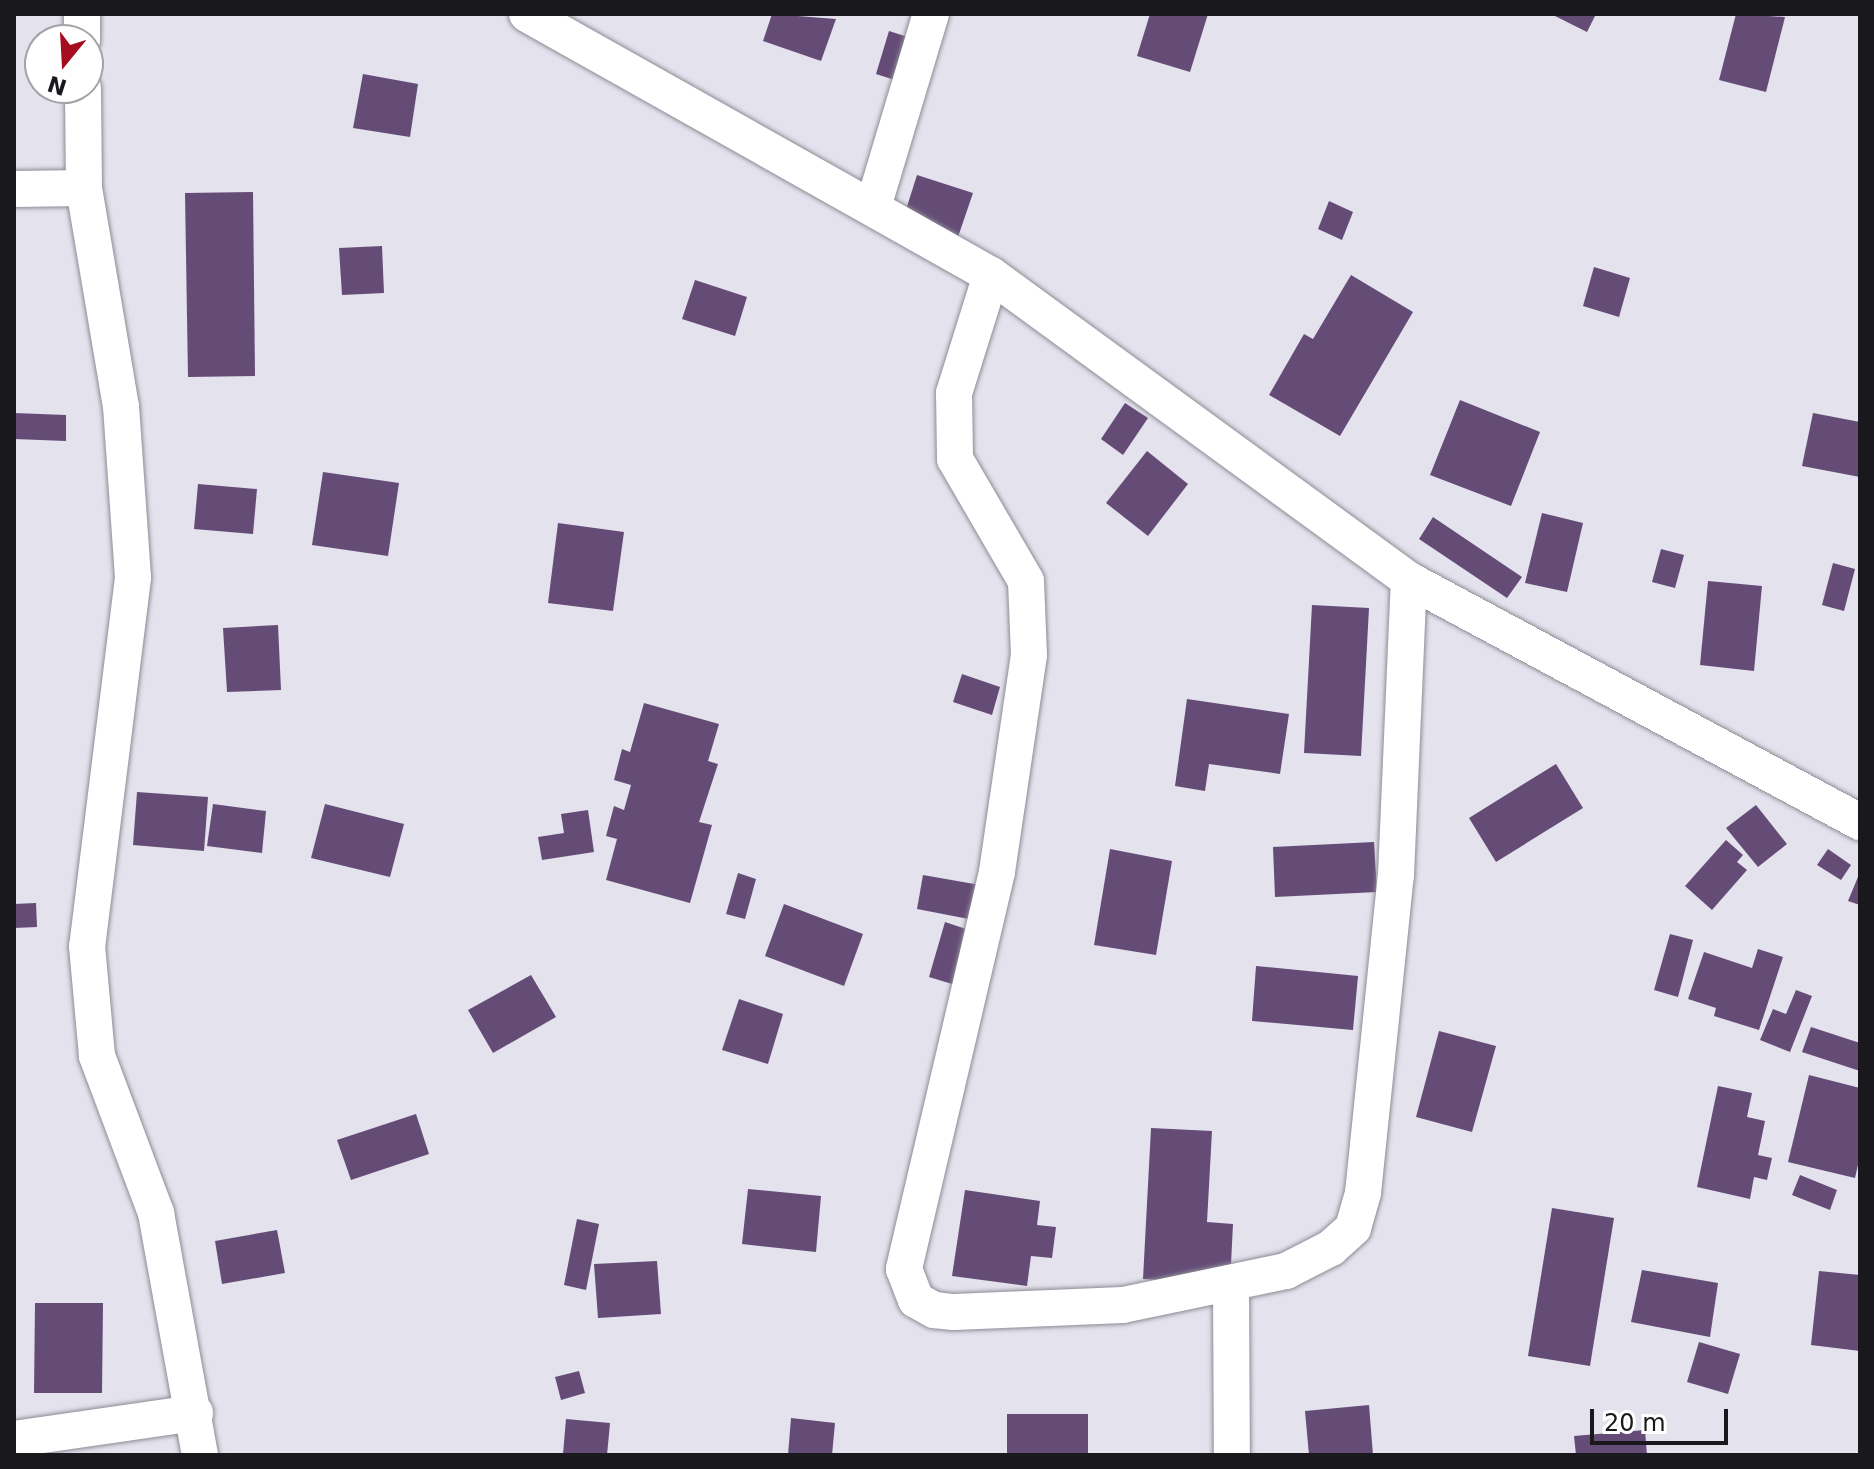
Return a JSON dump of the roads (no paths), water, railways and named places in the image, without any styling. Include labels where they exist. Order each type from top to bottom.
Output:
[{"type":"street","points":[[527,14],[991,275],[1409,580],[1860,822]]},
{"type":"street","points":[[873,207],[931,14]]},
{"type":"street","points":[[83,104],[84,188],[121,406],[133,578],[87,946],[97,1056],[156,1213],[195,1413],[200,1455]]},
{"type":"street","points":[[14,189],[84,188]]},
{"type":"street","points":[[991,275],[954,393],[955,459],[1026,581],[1029,655],[997,872],[904,1269],[907,1285],[916,1300],[934,1310],[954,1312],[1123,1305],[1231,1287],[1286,1271],[1331,1248],[1353,1228],[1363,1193],[1396,875],[1409,580]]},
{"type":"street","points":[[1231,1287],[1232,1455]]},
{"type":"street","points":[[14,1439],[195,1413]]}]
